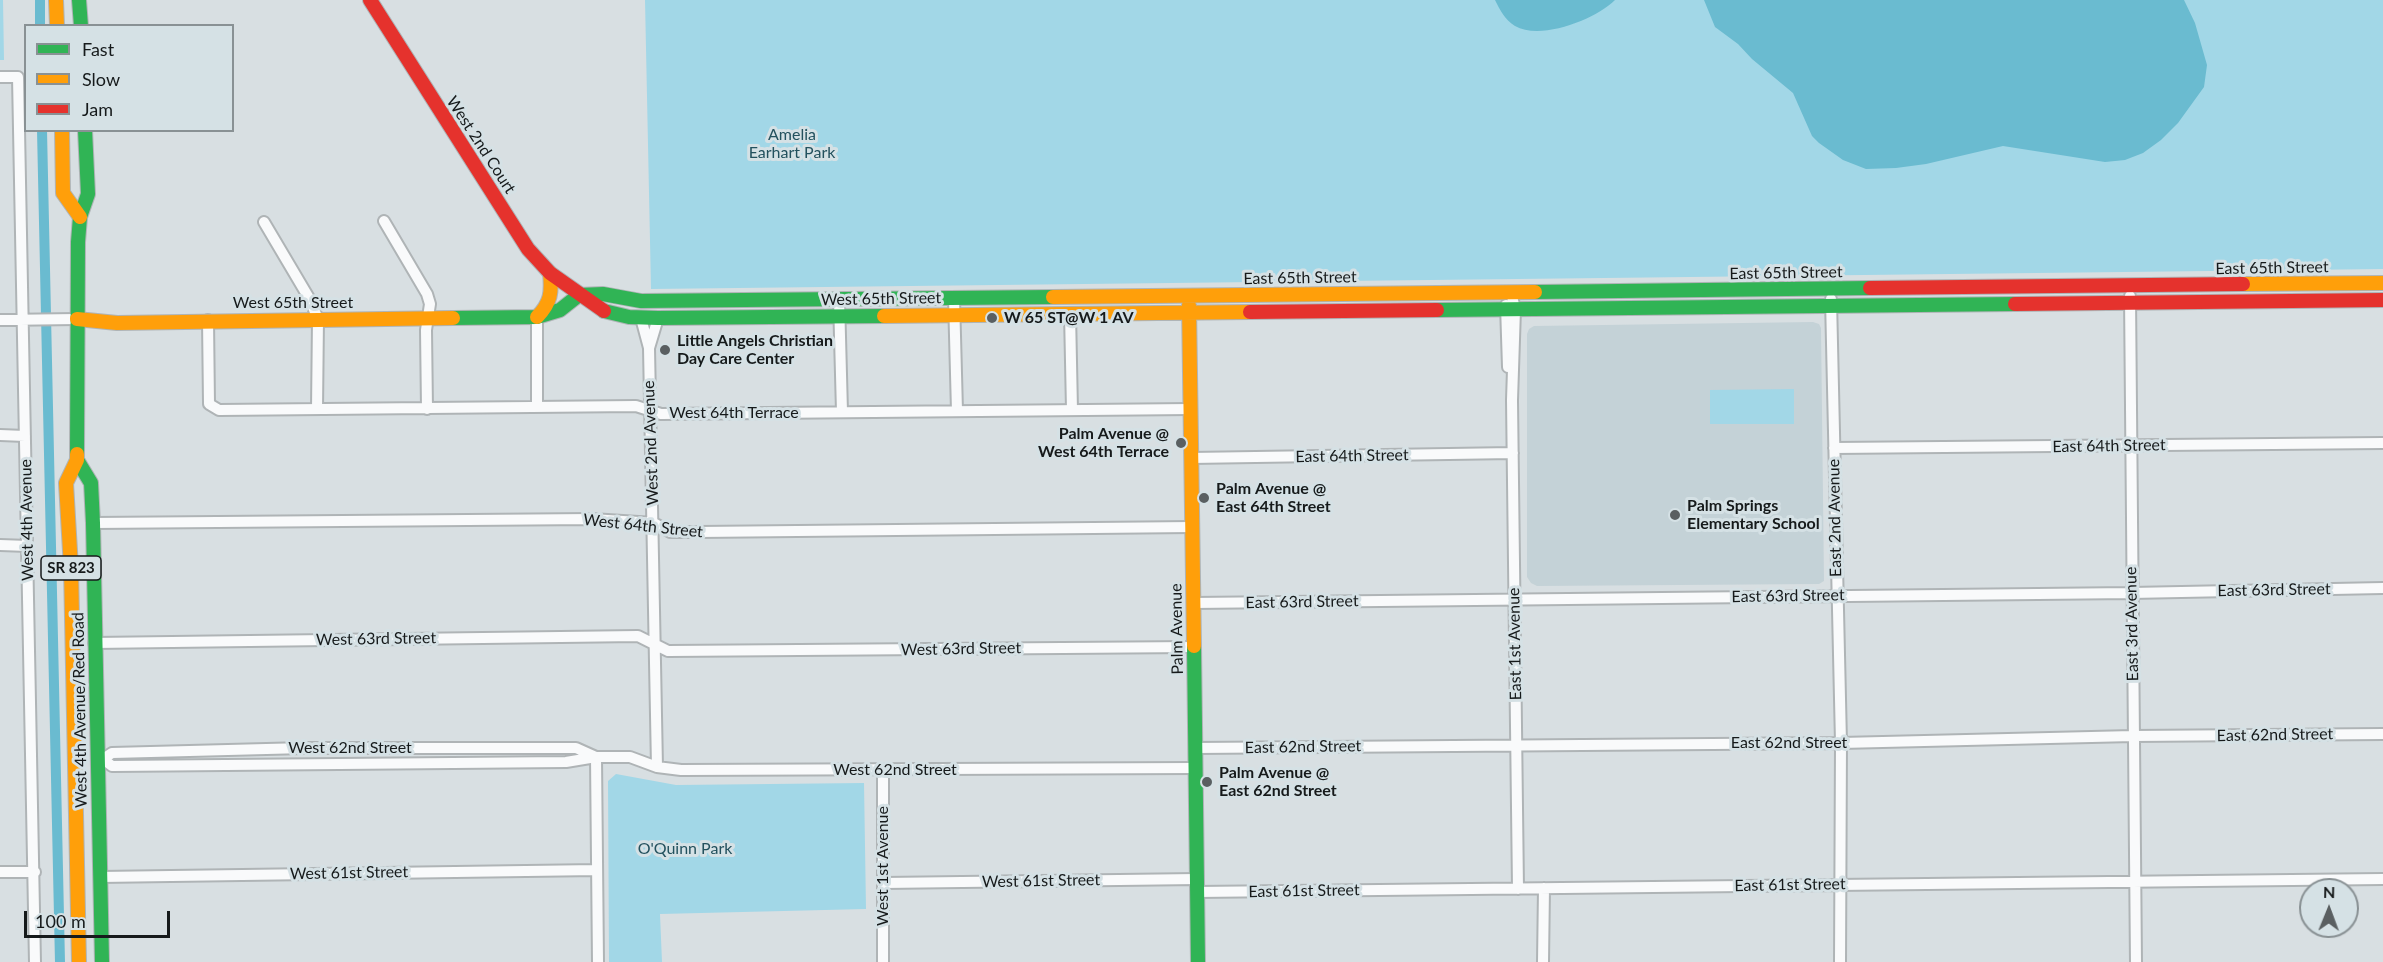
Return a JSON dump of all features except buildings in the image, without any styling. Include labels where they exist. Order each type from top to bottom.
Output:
[{"type":"main road","points":[[56,0],[57,24]]},
{"type":"main road","points":[[79,0],[81,24]]},
{"type":"main road","name":"West 2nd Court","points":[[370,0],[528,249],[550,273],[579,295]]},
{"type":"main road","points":[[62,132],[63,193],[80,216]]},
{"type":"main road","name":"West 4th Avenue/Red Road","points":[[79,962],[71,568],[66,483],[77,460],[80,216],[88,194],[85,132]]},
{"type":"main road","points":[[537,317],[550,303],[552,291],[550,273]]},
{"type":"main road","name":"East 65th Street","points":[[1189,296],[2383,283]]},
{"type":"main road","name":"West 65th Street","points":[[77,319],[117,323],[537,317],[560,310],[579,295],[603,294],[641,301],[1189,296]]},
{"type":"main road","name":"West 65th Street","points":[[579,295],[602,311],[641,318],[1189,312]]},
{"type":"main road","name":"Palm Avenue","points":[[1189,296],[1198,962]]},
{"type":"main road","name":"East 65th Street","points":[[1189,312],[2383,300]]},
{"type":"main road","name":"West 4th Avenue/Red Road","points":[[77,460],[90,483],[93,524],[94,643],[101,759],[102,962]]},
{"type":"main road","points":[[71,568],[79,581],[80,616],[86,632],[94,643],[82,657],[73,678]]},
{"type":"street","name":"West 4th Avenue","points":[[0,77],[18,77],[35,962]]},
{"type":"street","points":[[384,221],[427,294],[430,304],[426,330],[427,409]]},
{"type":"street","points":[[264,222],[309,298],[318,319],[317,410]]},
{"type":"street","name":"East 3rd Avenue","points":[[2130,286],[2136,962]]},
{"type":"street","name":"East 2nd Avenue","points":[[1831,289],[1841,743],[1840,962]]},
{"type":"street","name":"East 1st Avenue","points":[[1510,292],[1518,889]]},
{"type":"street","points":[[954,298],[957,411]]},
{"type":"street","points":[[839,299],[842,412]]},
{"type":"street","points":[[1070,313],[1072,410]]},
{"type":"street","points":[[537,317],[537,407]]},
{"type":"street","name":"West 2nd Avenue","points":[[641,318],[649,348],[657,767]]},
{"type":"street","name":"West 2nd Avenue","points":[[649,348],[658,318]]},
{"type":"street","name":"West 65th Street","points":[[0,320],[77,319]]},
{"type":"street","name":"West 64th Terrace","points":[[208,320],[209,404],[219,410],[636,406],[661,414],[1191,409]]},
{"type":"street","points":[[0,435],[24,436]]},
{"type":"street","name":"East 64th Street","points":[[1834,448],[2383,443]]},
{"type":"street","name":"East 64th Street","points":[[1191,458],[1513,453]]},
{"type":"street","name":"West 64th Street","points":[[93,524],[592,519],[654,524],[670,532],[1192,527]]},
{"type":"street","points":[[0,545],[28,546]]},
{"type":"street","name":"East 63rd Street","points":[[1193,603],[2132,593],[2383,588]]},
{"type":"street","name":"West 63rd Street","points":[[94,643],[638,636],[668,651],[1194,647]]},
{"type":"street","name":"East 62nd Street","points":[[1195,748],[1841,743],[2133,736],[2383,734]]},
{"type":"street","name":"West 62nd Street","points":[[596,757],[576,747],[305,748],[112,753],[101,759],[112,766],[566,762],[596,757],[630,758],[657,767],[681,770],[1196,768]]},
{"type":"street","points":[[596,757],[598,962]]},
{"type":"street","name":"West 1st Avenue","points":[[883,771],[883,962]]},
{"type":"street","name":"West 61st Street","points":[[100,877],[597,870]]},
{"type":"street","points":[[0,872],[35,872]]},
{"type":"street","name":"East 61st Street","points":[[1197,886],[1518,889],[2383,879]]},
{"type":"street","name":"West 61st Street","points":[[884,884],[1197,886]]},
{"type":"street","points":[[1544,888],[1544,962]]},
{"type":"shaded area","points":[[1495,0],[1615,0],[1582,21],[1539,31],[1526,30],[1511,24]]},
{"type":"shaded area","points":[[1704,0],[2184,0],[2195,23],[2207,65],[2204,87],[2178,123],[2161,140],[2143,153],[2125,160],[2105,162],[2003,146],[1926,164],[1866,169],[1843,160],[1812,136],[1793,93],[1752,59],[1738,44],[1715,27]]},
{"type":"shaded area","name":"Palm Springs Elementary School","points":[[1813,322],[1819,324],[1821,328],[1824,581],[1819,584],[1537,586],[1531,583],[1527,577],[1527,334],[1529,329],[1534,326]]},
{"type":"green space","points":[[0,0],[3,0],[4,60],[0,60]]},
{"type":"green space","name":"Amelia Earhart Park","points":[[645,0],[2383,0],[2383,269],[651,289]]},
{"type":"green space","points":[[1794,389],[1794,424],[1710,424],[1710,390]]},
{"type":"green space","name":"O'Quinn Park","points":[[616,774],[676,785],[864,783],[866,909],[660,914],[662,962],[609,962],[608,781]]},
{"type":"waterway","points":[[40,0],[40,24]]},
{"type":"waterway","points":[[42,132],[60,962]]},
{"type":"traffic: fast","points":[[79,0],[81,24]]},
{"type":"traffic: fast","points":[[77,454],[78,242],[80,217],[88,194],[85,132]]},
{"type":"traffic: fast","points":[[1535,292],[1870,288]]},
{"type":"traffic: fast","points":[[453,318],[537,317],[560,310],[579,295],[603,294],[641,301],[1053,297]]},
{"type":"traffic: fast","points":[[1437,310],[2015,304]]},
{"type":"traffic: fast","points":[[604,311],[629,317],[658,318],[884,316]]},
{"type":"traffic: fast","points":[[77,460],[91,483],[93,523],[102,962]]},
{"type":"traffic: fast","points":[[1194,646],[1198,962]]},
{"type":"traffic: slow","points":[[56,0],[57,24]]},
{"type":"traffic: slow","points":[[62,132],[63,193],[80,217]]},
{"type":"traffic: slow","points":[[537,317],[550,297],[550,273]]},
{"type":"traffic: slow","points":[[2243,284],[2383,283]]},
{"type":"traffic: slow","points":[[1053,297],[1535,292]]},
{"type":"traffic: slow","points":[[1189,305],[1194,646]]},
{"type":"traffic: slow","points":[[884,316],[1250,312]]},
{"type":"traffic: slow","points":[[77,319],[117,323],[453,318]]},
{"type":"traffic: slow","points":[[77,454],[77,460],[66,483],[71,568],[79,962]]},
{"type":"traffic: jam","points":[[370,0],[528,249],[550,273],[604,311]]},
{"type":"traffic: jam","points":[[1870,288],[2243,284]]},
{"type":"traffic: jam","points":[[2015,304],[2383,300]]},
{"type":"traffic: jam","points":[[1250,312],[1437,310]]},
{"type":"place","name":"W 65 ST@W 1 AV","points":[[992,318]]},
{"type":"place","name":"Little Angels Christian Day Care Center","points":[[665,350]]},
{"type":"place","name":"Palm Avenue @ West 64th Terrace","points":[[1181,443]]},
{"type":"place","name":"Palm Avenue @ East 64th Street","points":[[1204,498]]},
{"type":"place","name":"Palm Springs Elementary School","points":[[1675,515]]},
{"type":"place","name":"Palm Avenue @ East 62nd Street","points":[[1207,782]]}]
